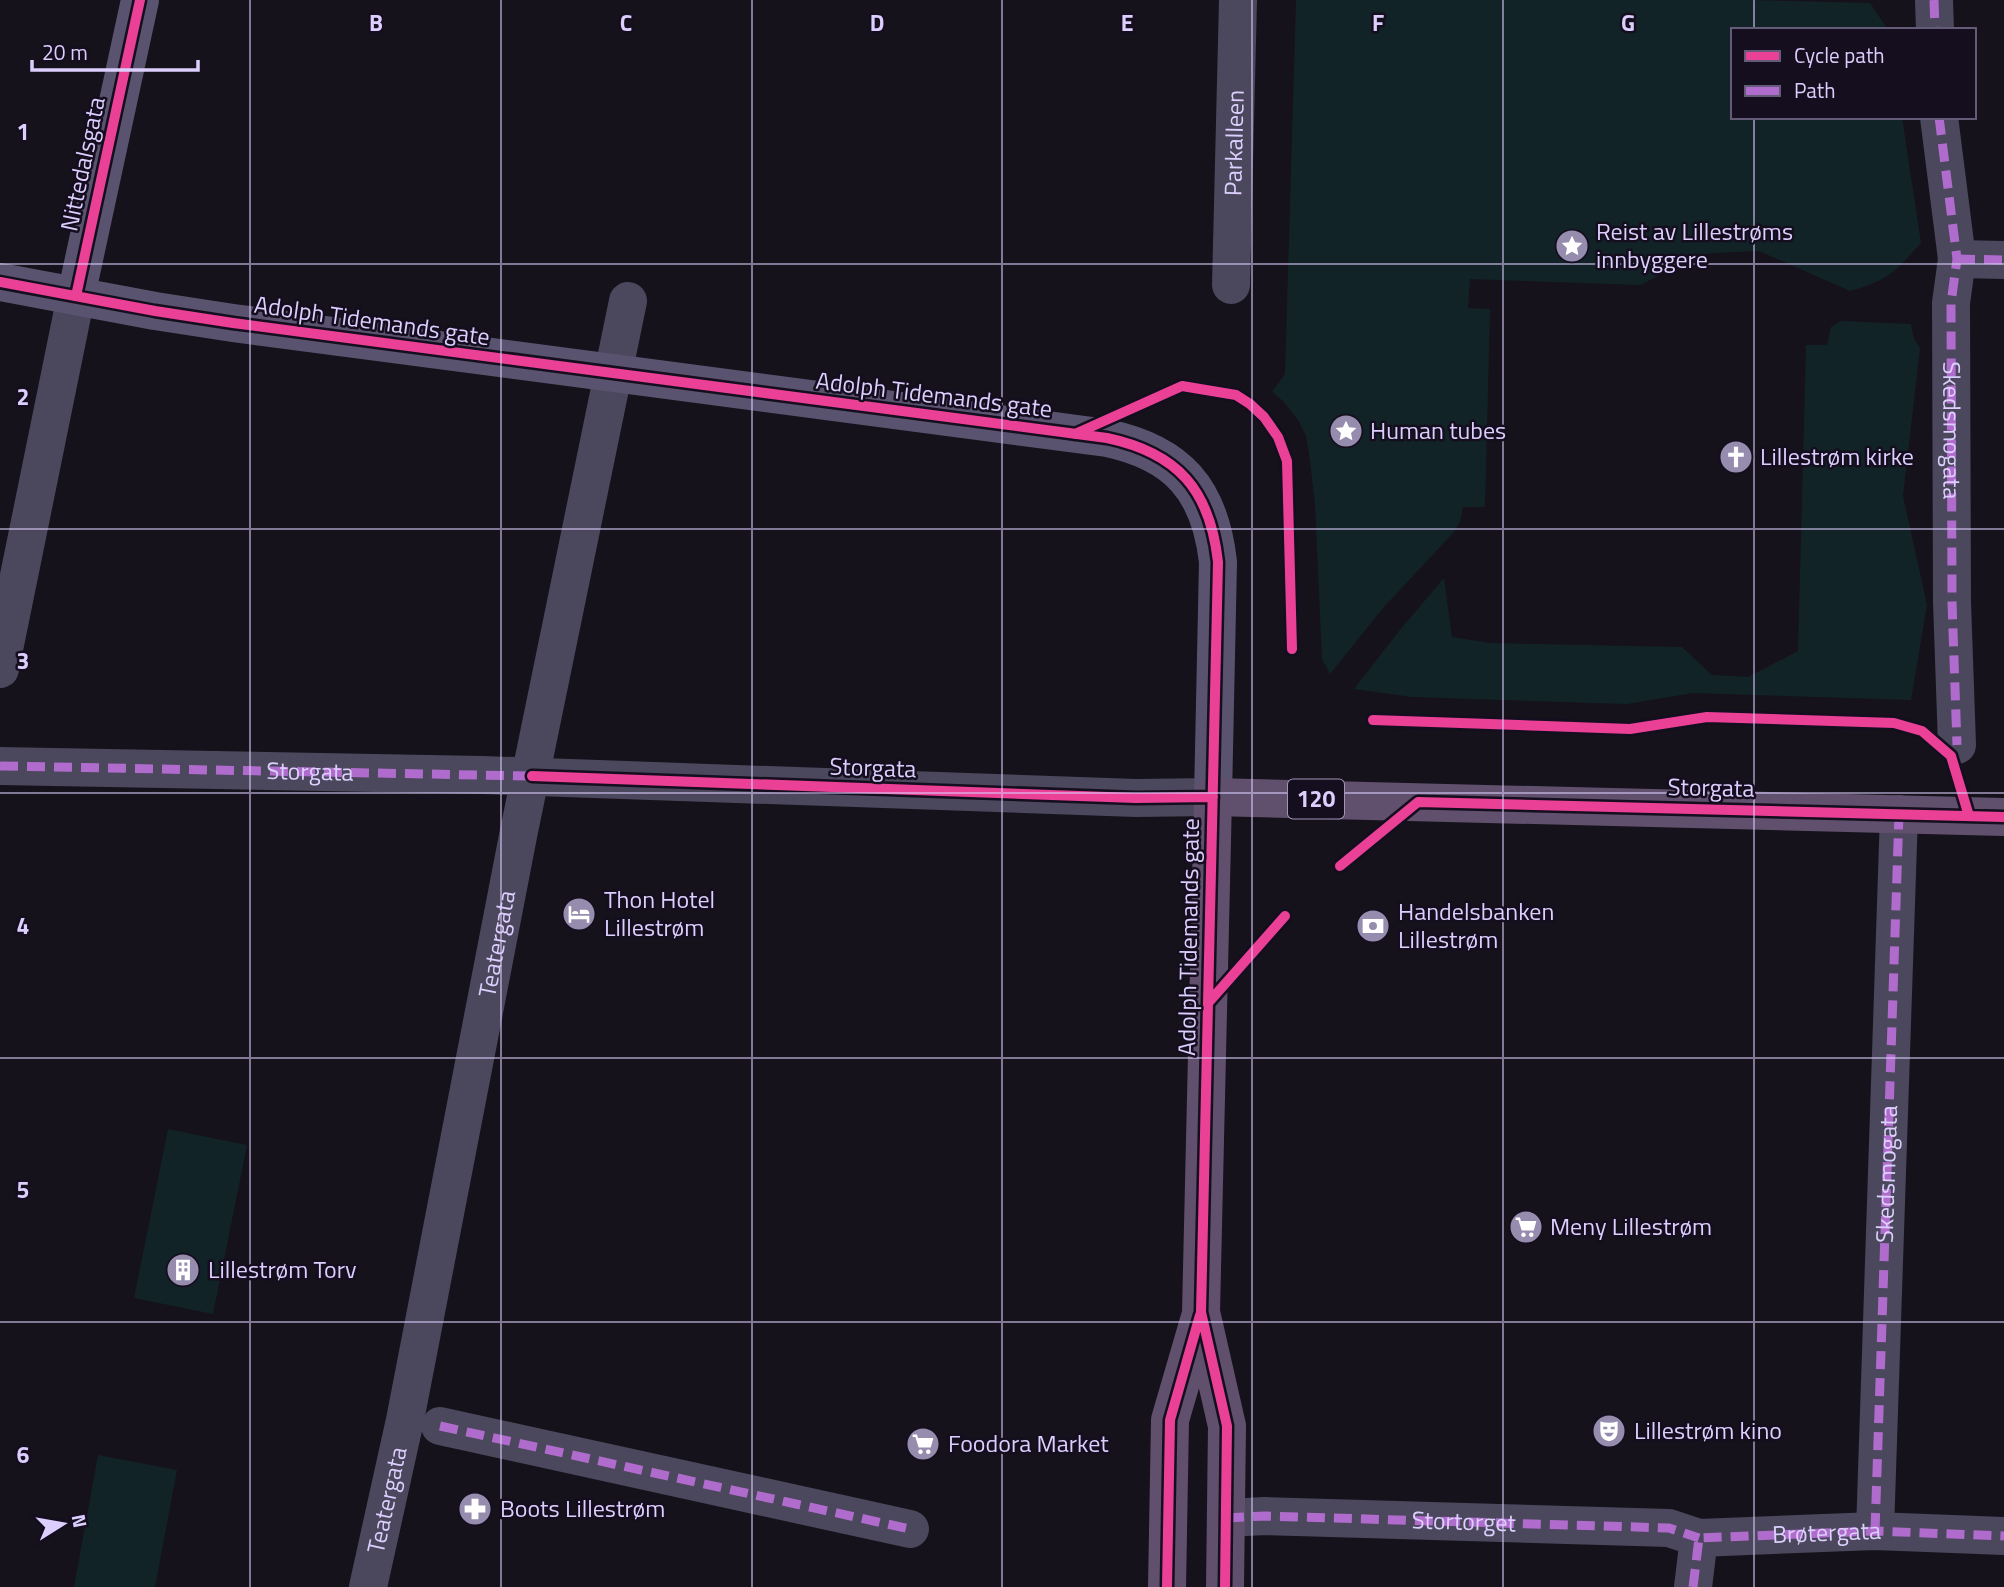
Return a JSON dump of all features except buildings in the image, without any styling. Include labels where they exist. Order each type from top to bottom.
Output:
[{"type":"main road","name":"Nittedalsgata","points":[[76,296],[140,0]]},
{"type":"main road","name":"Adolph Tidemands gate","points":[[0,282],[155,312],[233,323],[1107,438],[1135,444],[1161,456],[1181,472],[1196,492],[1216,537],[1219,562],[1201,1312],[1227,1426],[1225,1587]]},
{"type":"main road","name":"Storgata","points":[[1213,797],[2004,817]]},
{"type":"main road","name":"Adolph Tidemands gate","points":[[1167,1587],[1170,1420],[1201,1312]]},
{"type":"street","name":"Parkalleen","points":[[1231,285],[1238,0]]},
{"type":"street","points":[[1934,0],[1935,28]]},
{"type":"street","name":"Skedsmogata","points":[[1938,119],[1957,259],[1951,303],[1952,601],[1957,745]]},
{"type":"street","points":[[1957,259],[2004,260]]},
{"type":"street","name":"Nittedalsgata","points":[[0,669],[76,296]]},
{"type":"street","name":"Teatergata","points":[[368,1587],[405,1420],[518,836],[628,301]]},
{"type":"street","name":"Storgata","points":[[0,766],[532,776],[1136,798],[1213,797]]},
{"type":"street","name":"Skedsmogata","points":[[1875,1531],[1899,814]]},
{"type":"street","points":[[440,1426],[910,1529]]},
{"type":"street","name":"Stortorget","points":[[1226,1518],[1265,1516],[1669,1528],[1699,1538]]},
{"type":"street","name":"Brøtergata","points":[[1699,1538],[1875,1531],[2004,1536]]},
{"type":"street","points":[[1693,1587],[1699,1538]]},
{"type":"shaded area","points":[[1296,0],[1748,0],[1870,3],[1887,28],[1731,28],[1731,119],[1902,119],[1921,243],[1883,279],[1850,291],[1759,251],[1712,253],[1693,257],[1641,285],[1470,279],[1468,308],[1490,309],[1485,507],[1463,507],[1460,522],[1454,532],[1383,608],[1330,674],[1322,659],[1315,504],[1306,436],[1298,420],[1272,392],[1285,374]]},
{"type":"shaded area","points":[[1841,321],[1911,324],[1914,339],[1920,348],[1903,496],[1927,605],[1911,700],[1693,693],[1627,704],[1412,697],[1354,689],[1444,578],[1452,637],[1490,643],[1682,647],[1712,675],[1748,677],[1798,651],[1806,345],[1827,345],[1831,327]]},
{"type":"shaded area","points":[[168,1129],[247,1145],[213,1314],[134,1298]]},
{"type":"shaded area","points":[[98,1455],[177,1470],[155,1587],[74,1587]]},
{"type":"marked path","points":[[1934,0],[1935,28]]},
{"type":"marked path","points":[[1939,119],[1957,259],[1951,303],[1952,602],[1957,745]]},
{"type":"marked path","points":[[1957,259],[2004,260]]},
{"type":"marked path","points":[[0,766],[532,776]]},
{"type":"marked path","points":[[1875,1531],[1899,814]]},
{"type":"marked path","points":[[440,1426],[910,1529]]},
{"type":"marked path","points":[[1226,1518],[1265,1516],[1669,1528],[1699,1538]]},
{"type":"marked path","points":[[1693,1587],[1699,1538],[1875,1531],[2004,1536]]},
{"type":"cycle path","points":[[76,296],[140,0]]},
{"type":"cycle path","points":[[0,282],[233,323],[1107,438],[1153,454],[1171,465],[1186,479],[1207,514],[1218,562],[1201,1312],[1227,1426],[1225,1587]]},
{"type":"cycle path","points":[[1075,434],[1182,386],[1236,395],[1264,417],[1278,437],[1287,461],[1292,649]]},
{"type":"cycle path","points":[[1373,720],[1630,729],[1707,717],[1894,723],[1922,731],[1951,756],[1969,816]]},
{"type":"cycle path","points":[[532,776],[1136,798],[1213,797]]},
{"type":"cycle path","points":[[1340,866],[1418,802],[2004,817]]},
{"type":"cycle path","points":[[1209,1002],[1285,916]]},
{"type":"cycle path","points":[[1167,1587],[1170,1420],[1200,1315]]},
{"type":"place","name":"Reist av Lillestrøms innbyggere","points":[[1572,246]]},
{"type":"place","name":"Human tubes","points":[[1346,431]]},
{"type":"place","name":"Lillestrøm kirke","points":[[1736,457]]},
{"type":"place","name":"Thon Hotel Lillestrøm","points":[[579,914]]},
{"type":"place","name":"Handelsbanken Lillestrøm","points":[[1373,926]]},
{"type":"place","name":"Meny Lillestrøm","points":[[1526,1227]]},
{"type":"place","name":"Lillestrøm Torv","points":[[183,1270]]},
{"type":"place","name":"Lillestrøm kino","points":[[1609,1431]]},
{"type":"place","name":"Foodora Market","points":[[923,1444]]},
{"type":"place","name":"Boots Lillestrøm","points":[[475,1509]]}]
